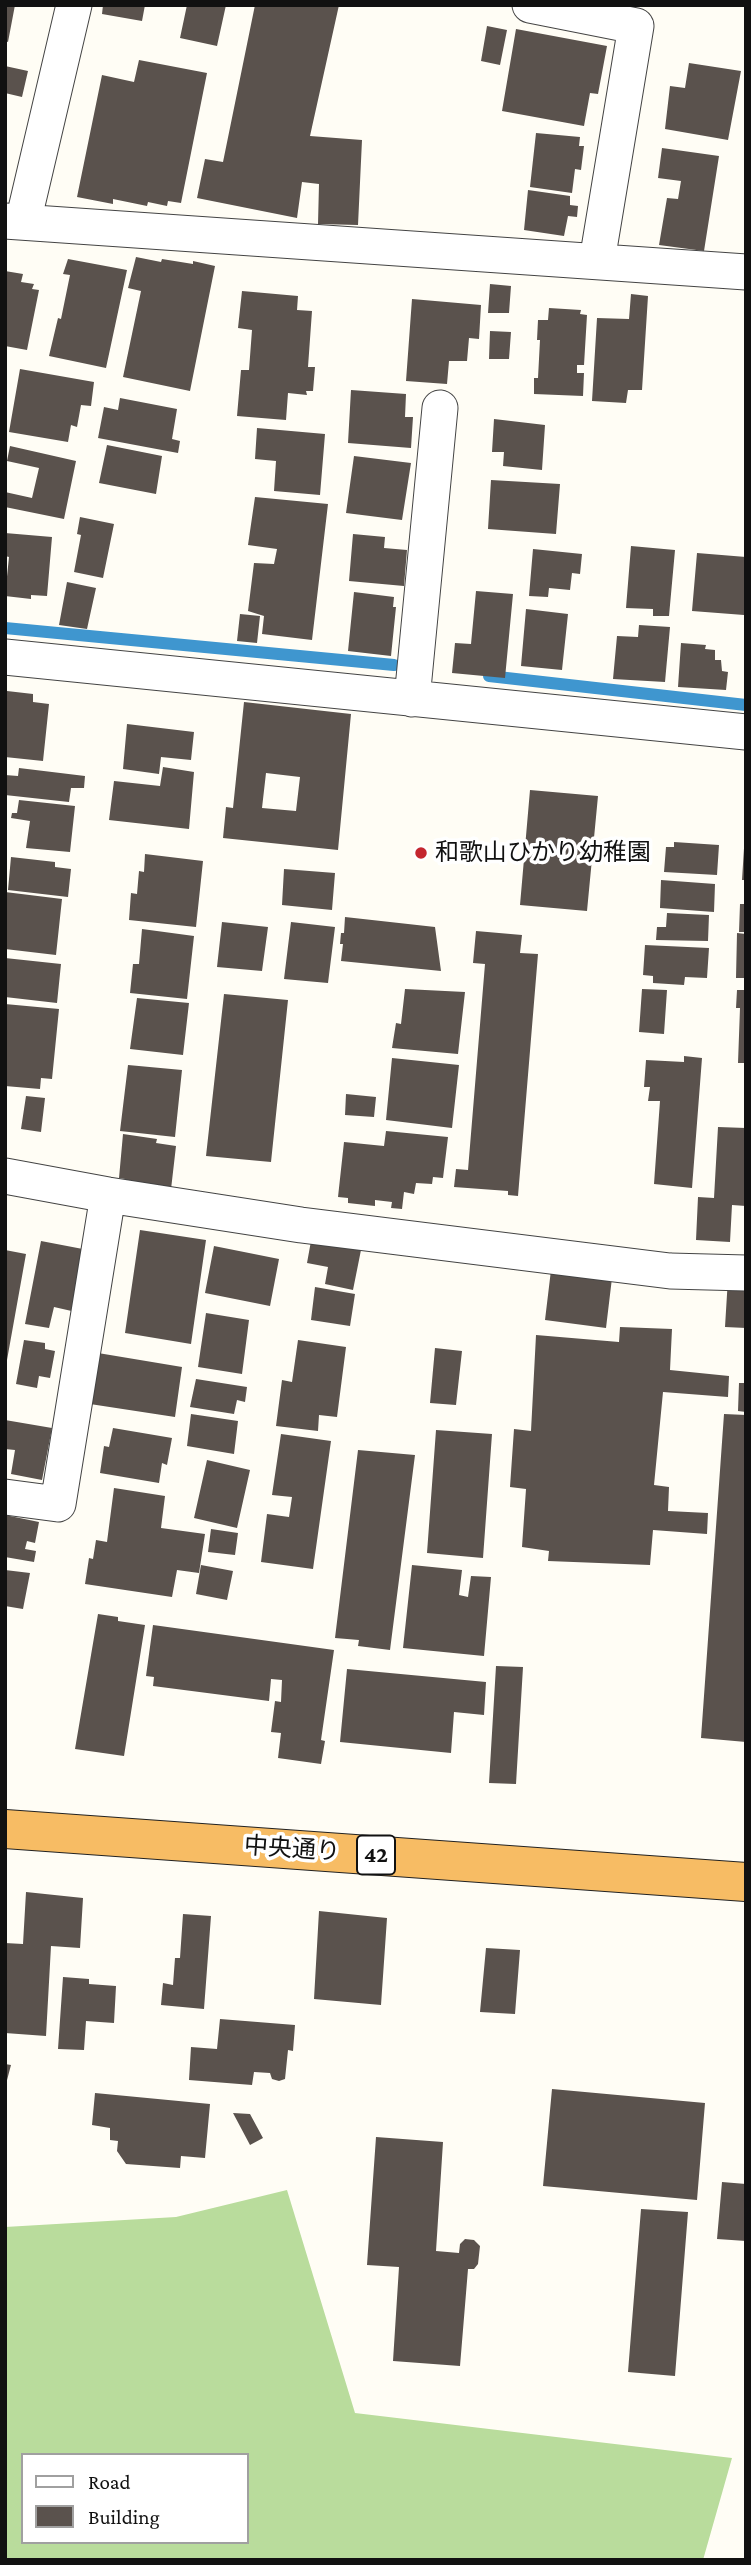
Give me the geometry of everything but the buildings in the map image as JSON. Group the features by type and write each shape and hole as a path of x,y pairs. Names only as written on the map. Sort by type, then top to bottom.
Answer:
{"highway":[{"name":"中央通り","path":"5,1829 746,1882"}],"street":[{"path":"75,5 14,221 746,272"},
{"path":"530,5 636,26 597,261"},
{"path":"412,699 440,408"},
{"path":"5,657 746,732"},
{"path":"5,1176 300,1225 642,1268 746,1273"},
{"path":"5,1497 58,1504 108,1195"}],"green space":[{"path":"287,2190 355,2413 732,2458 703,2560 5,2560 5,2227 176,2217"}],"waterway":[{"path":"5,628 394,665"},
{"path":"489,676 746,705"}],"place":[{"name":"和歌山ひかり幼稚園","path":"421,853"}]}
